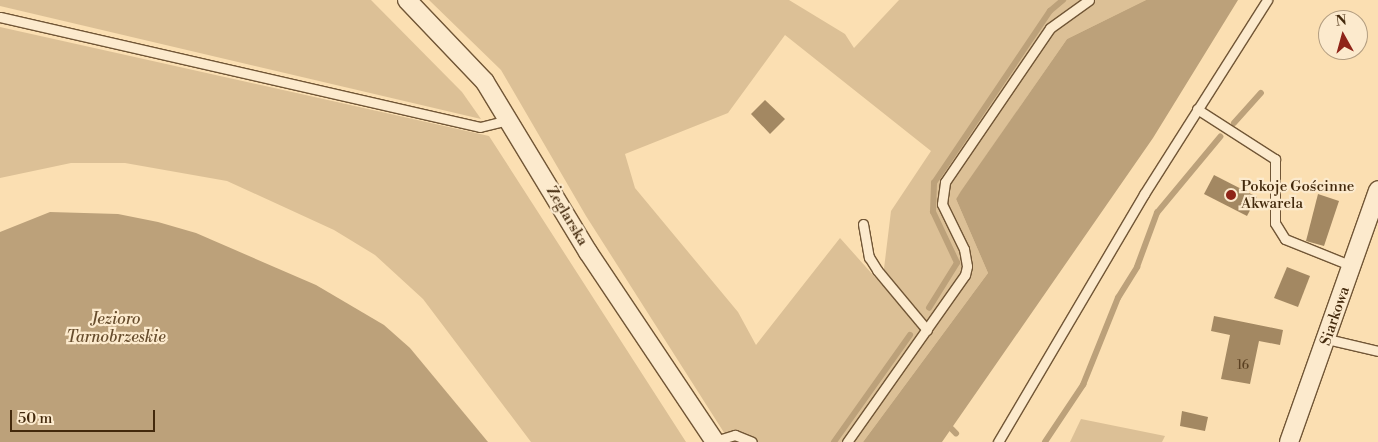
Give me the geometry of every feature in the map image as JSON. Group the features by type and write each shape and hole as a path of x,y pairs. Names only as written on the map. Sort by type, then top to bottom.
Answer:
{"street":[{"name":"Żeglarska","path":"406,0 479,75 509,120 588,252 715,442"},
{"name":"Siarkowa","path":"1289,442 1327,339 1378,190"}],"lane":[{"path":"847,442 927,330 967,266 964,249 942,204 945,182 1050,28 1088,0"},
{"path":"998,442 1197,109 1267,0"},
{"path":"0,17 480,127 509,120"},
{"path":"1197,109 1275,158 1275,223 1285,239 1352,266"},
{"path":"863,224 869,257 877,270 927,330"},
{"path":"1327,339 1378,351"},
{"path":"715,442 734,434 752,442"}],"shaded area":[{"path":"0,0 371,0 462,92 481,119 0,6"},
{"path":"429,0 789,0 845,34 854,48 899,0 1146,0 1067,39 956,199 988,273 863,442 730,442 586,216 501,70","holes":["785,35 931,151 891,211 882,285 840,238 756,345 738,312 635,188 625,154 728,113"]},
{"path":"0,27 489,136 686,442 531,442 423,299 375,255 334,230 227,181 125,163 71,163 0,178"},
{"path":"1081,419 1165,436 1162,442 1070,442"}],"water":[{"path":"1146,0 1238,0 1153,138 942,442 863,442 988,273 956,199 961,191 1067,39"},
{"name":"Jezioro Tarnobrzeskie","path":"50,212 118,214 158,222 196,233 316,285 384,325 410,348 488,442 0,442 0,232"}],"building":[{"path":"765,100 785,119 770,134 751,114"},
{"name":"Pokoje Gościnne Akwarela","path":"1214,175 1257,197 1247,216 1204,194"},
{"path":"1318,194 1339,201 1324,246 1306,241"},
{"path":"1287,267 1310,276 1298,307 1274,298"},
{"path":"1214,316 1283,330 1280,345 1259,341 1250,384 1221,379 1230,335 1211,331"},
{"path":"1182,411 1208,417 1205,431 1180,426"}],"waterway":[{"path":"929,308 957,263 933,212 934,183 1050,11 1063,0"},
{"path":"1234,123 1261,93"},
{"path":"1045,442 1083,385 1118,298 1137,267 1157,213 1220,137"},
{"path":"834,442 910,335"},
{"path":"952,429 956,433"}],"place":[{"name":"Pokoje Gościnne Akwarela","path":"1231,195"}]}
